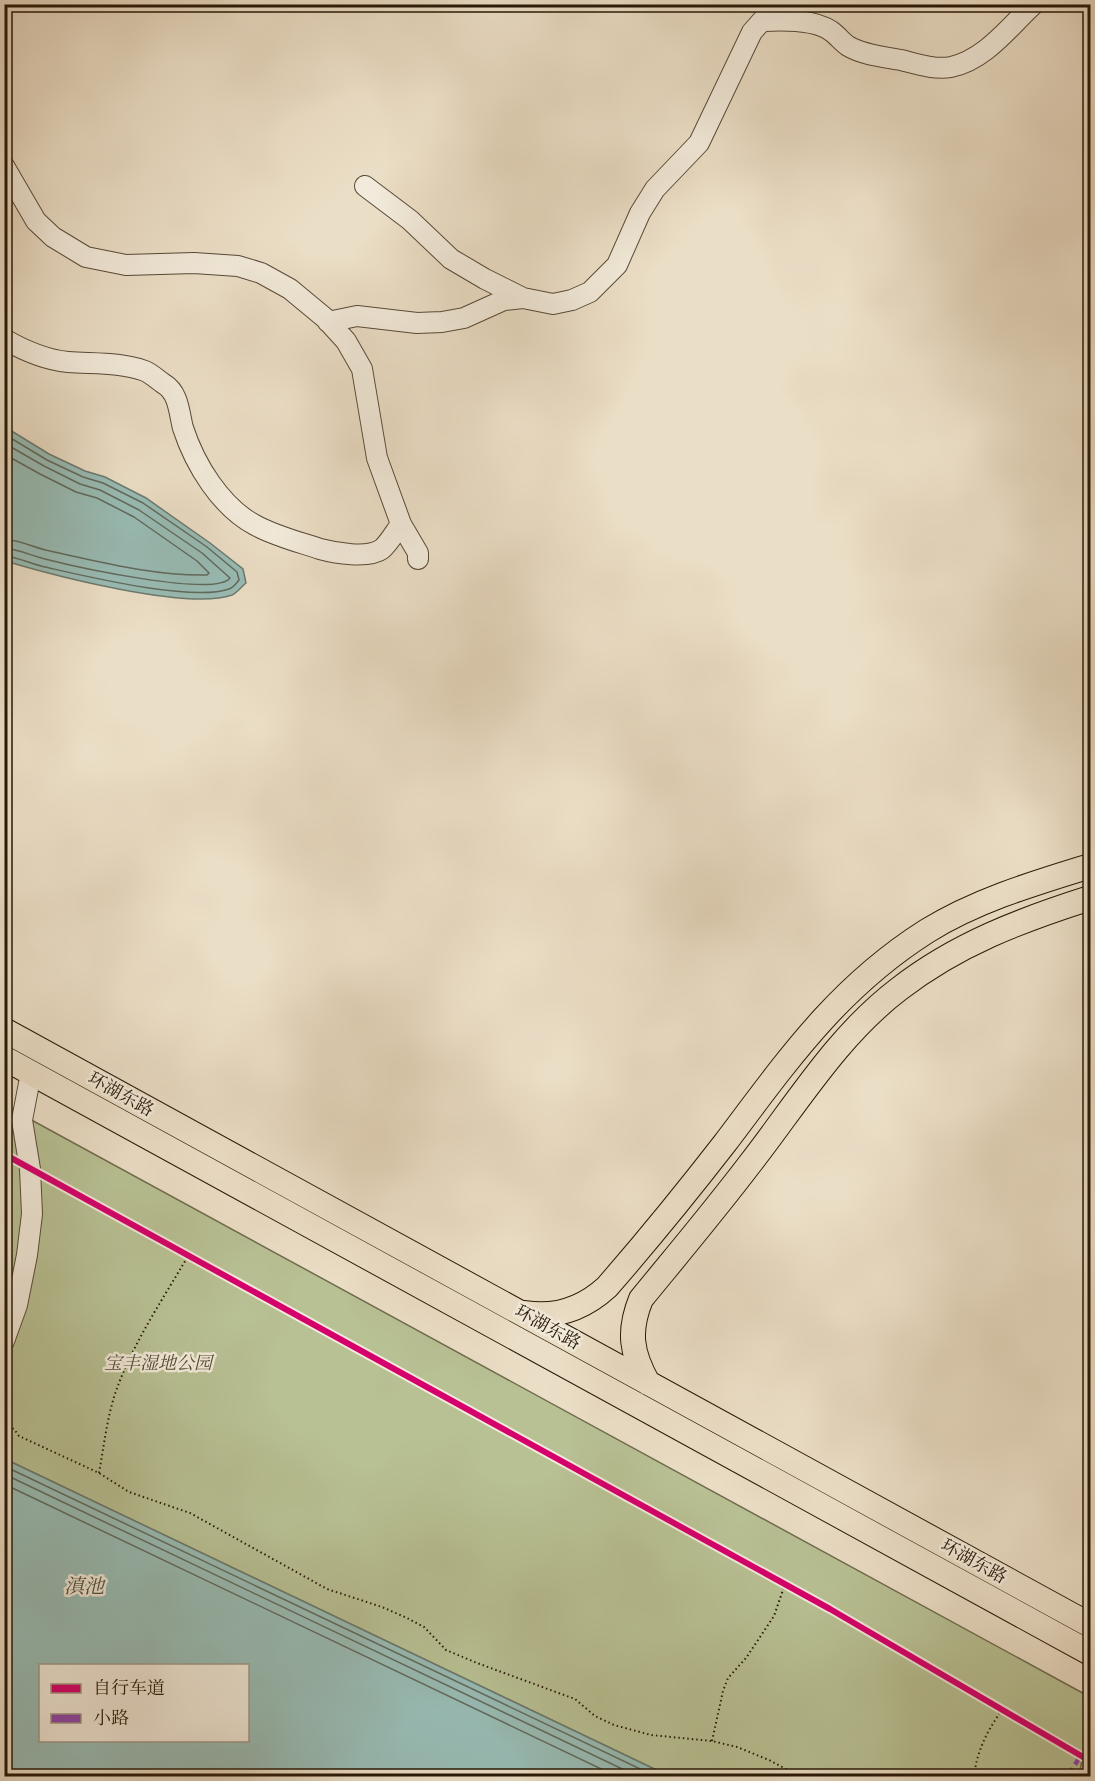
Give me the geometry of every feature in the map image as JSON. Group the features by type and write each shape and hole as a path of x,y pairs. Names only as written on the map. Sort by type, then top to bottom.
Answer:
{"main road":[{"path":"519,1312 545,1314 565,1311 585,1304 607,1287 723,1145 792,1053 829,1010 878,966 928,931 982,903 1090,866"},
{"path":"648,1383 633,1345 634,1318 641,1299 750,1165 851,1032 897,990 944,957 995,931 1090,898"},
{"name":"环湖东路","path":"4,1030 1090,1625"},
{"name":"环湖东路","path":"4,1058 1090,1653"}],"lane":[{"path":"365,186 410,220 451,260 485,279 523,298 553,304 572,300 590,292 616,265 640,213 655,189 699,143 752,32 777,4"},
{"path":"764,21 805,22 829,29 849,46 877,55 933,67 950,68 984,52 1034,4"},
{"path":"4,166 36,221 52,237 86,257 126,265 194,263 238,266 261,273 290,289 328,322 346,341 362,369 377,458 401,524 418,553 418,559"},
{"path":"328,322 357,316 442,322 464,318 504,300 523,298"},
{"path":"4,339 19,348 54,359 117,365 146,372 170,387 177,400 193,453 229,506 255,526 334,553 366,554 384,548 401,524"},
{"path":"4,1341 16,1305 27,1255 32,1214 30,1169 22,1120 32,1072"}],"path":[{"path":"178,1250 199,1262"},
{"path":"99,1473 117,1390 127,1365 188,1256"},
{"path":"4,1425 14,1429 19,1436 99,1473 129,1492 190,1513 327,1589 382,1607 407,1618 424,1627 446,1650 477,1664 575,1699 595,1716 614,1725 651,1735 712,1741 737,1747 770,1760 799,1776"},
{"path":"774,1578 794,1589"},
{"path":"712,1741 728,1678 746,1658 774,1617 785,1584"},
{"path":"992,1704 1011,1715"},
{"path":"974,1776 987,1731 1002,1710"}],"green space":[{"name":"宝丰湿地公园","path":"4,1105 1090,1697 1090,1719 1079,1776 669,1776 5,1459"}],"water":[{"path":"5,427 49,454 85,471 105,477 146,498 243,569 246,583 232,595 212,599 185,598 120,589 5,561"},
{"name":"滇池","path":"5,1459 669,1776 5,1776"}],"marked path":[{"path":"1068,1776 1081,1755"}],"cycle path":[{"path":"4,1154 830,1609 1090,1761"}]}
